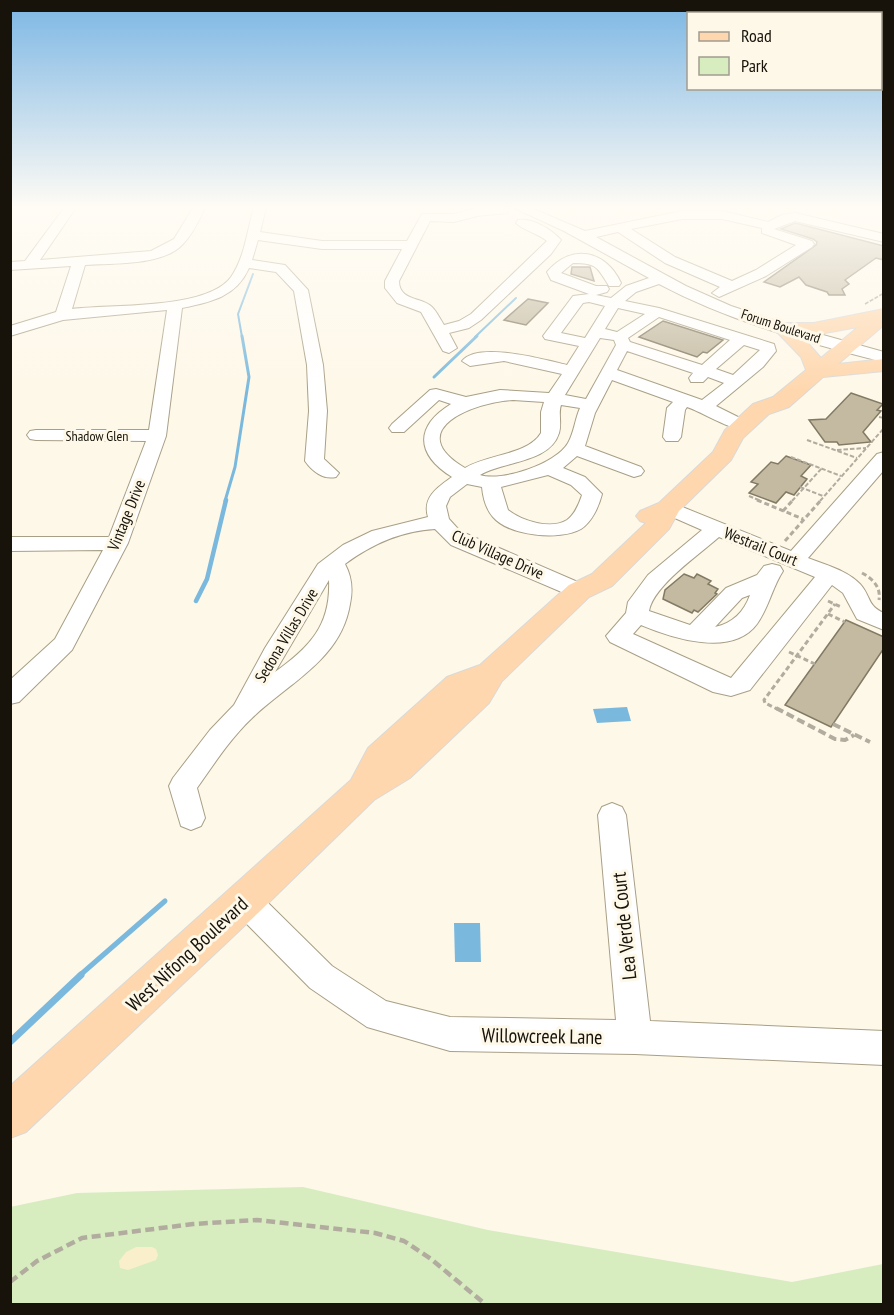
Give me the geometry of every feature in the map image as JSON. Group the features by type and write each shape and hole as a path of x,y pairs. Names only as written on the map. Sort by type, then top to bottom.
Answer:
{"main road":[{"path":"782,327 814,330 883,322"},
{"name":"West Nifong Boulevard","path":"10,1116 245,901 362,790 398,769 478,695 490,673 579,591 602,580 660,524 668,508 723,454 733,435 742,426 817,371 845,346 883,322"},
{"path":"782,327 810,355 817,371 884,365"},
{"name":"West Nifong Boulevard","path":"723,454 747,443 778,414 771,406"}],"street":[{"path":"63,315 77,269"},
{"path":"10,331 63,315 175,305 204,300 224,292 234,282 241,269"},
{"path":"281,269 301,290 315,365 318,411 314,461 329,473"},
{"path":"399,269 392,281 392,288 402,300 426,309 440,330 448,348"},
{"path":"440,330 464,325 477,317 525,269"},
{"path":"557,269 554,272 556,277 592,294 761,343 768,347 768,351 757,364 736,381 709,409"},
{"path":"609,269 614,283 630,290"},
{"name":"Forum Boulevard","path":"647,269 703,300 782,327 884,357"},
{"path":"692,269 733,287"},
{"path":"703,300 767,269"},
{"name":"Club Village Drive","path":"579,591 458,540 446,532 440,522 436,507 443,493 477,467 495,460 513,458 543,444 550,434 552,407 591,338 615,302 630,290 662,278"},
{"path":"614,283 578,299 551,336 622,341 736,381"},
{"name":"Vintage Drive","path":"10,695 64,644 117,543 157,436 175,305"},
{"path":"591,405 552,407 516,394 468,402 453,409 435,425 431,441 439,459 464,477 491,483 550,469 578,446 585,417 591,405 607,372 615,355 622,341 653,315 654,311"},
{"path":"672,437 676,408 680,398 742,338"},
{"path":"470,361 504,356 572,371"},
{"path":"607,372 709,409 742,426"},
{"path":"435,425 404,423 436,394 468,402"},
{"path":"709,409 738,414 771,406"},
{"name":"Shadow Glen","path":"36,435 157,436"},
{"path":"575,449 634,471"},
{"path":"637,615 675,631 694,635 721,634 741,627 753,614 762,597 765,580 788,552 884,458"},
{"path":"491,483 494,502 502,515 520,525 559,529 574,525 590,504 592,494 578,481 550,469"},
{"name":"Westrail Court","path":"668,508 717,528 788,552 852,589 865,614 884,622"},
{"name":"Sedona Villas Drive","path":"244,710 291,624 324,571 364,543 382,543 427,533 440,522"},
{"path":"717,528 656,580 639,602 637,615 618,636 722,687 731,687 741,684 829,574"},
{"path":"10,544 117,543"},
{"name":"Sedona Villas Drive","path":"191,818 183,786 216,741 244,710 320,648 332,626 339,606 341,575 333,563"},
{"name":"Lea Verde Court","path":"612,816 635,1037"},
{"name":"Willowcreek Lane","path":"245,901 321,977 379,1015 450,1034 635,1037 884,1048"}],"path":[{"path":"879,417 884,418"},
{"path":"788,552 804,519 884,428"},
{"path":"807,440 857,458"},
{"path":"848,444 850,449"},
{"path":"835,450 866,448"},
{"path":"791,457 841,476"},
{"path":"783,511 822,468"},
{"path":"802,488 824,496"},
{"path":"749,496 804,519"},
{"path":"835,604 764,697 765,704 835,739 845,740 854,735"},
{"path":"828,614 845,622"},
{"path":"773,645 814,664"},
{"path":"833,724 870,742"},
{"path":"10,1282 37,1261 82,1238 193,1224 257,1220 375,1233 404,1241 431,1259 485,1305"}],"green space":[{"path":"303,1187 488,1230 792,1282 883,1264 883,1304 11,1304 10,1207 77,1193"}],"sand":[{"path":"136,1247 156,1249 158,1255 156,1260 128,1270 120,1268 119,1261 126,1252"}],"water":[{"path":"627,707 631,721 597,723 593,709"},
{"path":"454,923 480,923 481,962 455,962"}],"building":[{"path":"572,269 591,269 594,281 571,274"},
{"path":"782,269 860,269 845,280 849,284 842,289 845,295 829,295 827,292 806,285 799,277 780,287 764,282"},
{"path":"528,299 548,303 526,325 504,320"},
{"path":"663,321 723,340 707,353 703,352 697,357 639,337"},
{"path":"851,393 883,404 877,410 881,411 863,432 871,442 839,445 837,442 825,442 809,420 826,419"},
{"path":"786,456 811,465 801,476 807,479 794,495 786,492 776,503 749,493 758,484 751,482 771,462 778,464"},
{"path":"684,574 694,578 697,574 711,581 708,584 718,589 715,593 717,594 698,612 694,610 692,613 663,599 665,590"},
{"path":"846,620 884,637 884,648 831,727 785,705"}],"waterway":[{"path":"242,337 238,314 253,274"},
{"path":"475,337 516,298"},
{"path":"225,501 235,467 249,377 242,336"},
{"path":"434,377 477,336"},
{"path":"196,601 207,579 226,500"},
{"path":"79,976 165,901"},
{"path":"10,1042 81,975"}]}
